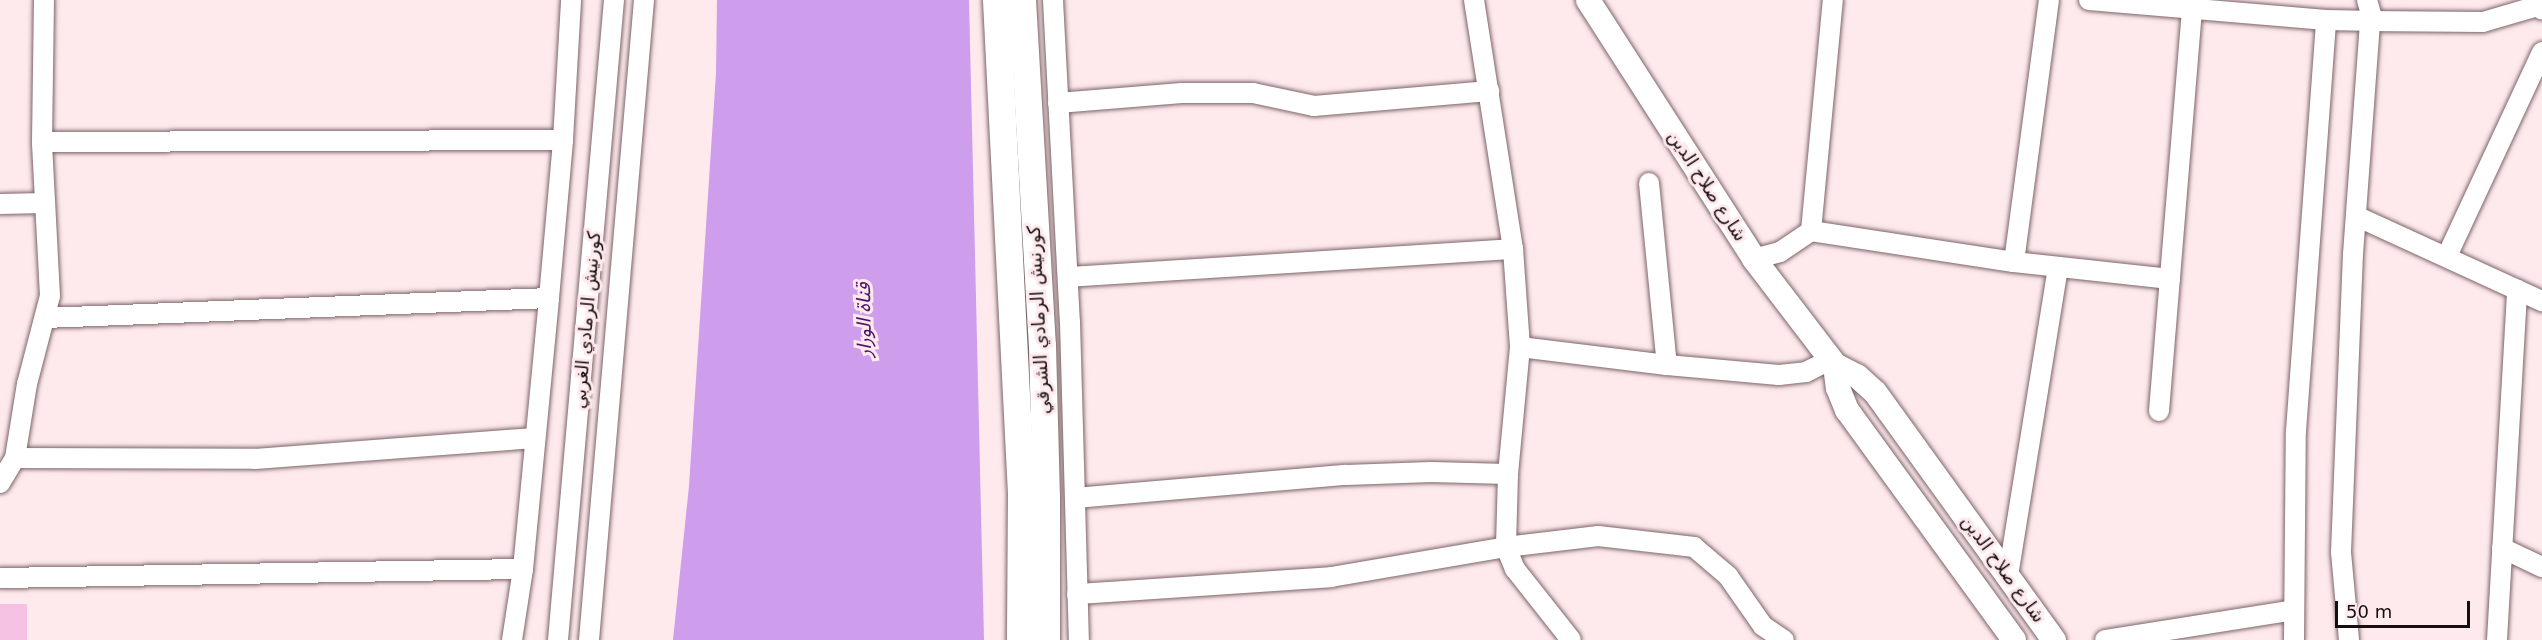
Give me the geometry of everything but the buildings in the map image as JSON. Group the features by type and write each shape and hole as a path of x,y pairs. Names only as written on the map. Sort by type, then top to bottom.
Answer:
{"main road":[{"name":"كورنيش الرمادي الشرقي","path":"996,0 1021,491 1020,640"},
{"name":"كورنيش الرمادي الشرقي","path":"1022,0 1042,345 1046,507 1046,640"}],"street":[{"path":"0,483 15,458 27,384 50,296 42,142 44,0"},
{"path":"512,640 524,569 549,298 563,140 571,0"},
{"name":"كورنيش الرمادي الغربي","path":"558,640 614,0"},
{"name":"كورنيش الرمادي الغربي","path":"589,640 644,0"},
{"path":"1053,0 1068,277 1079,640"},
{"path":"1474,0 1513,249 1520,347 1508,474 1506,548 1515,569 1571,640"},
{"name":"شارع صلاح الدين","path":"1588,0 1754,259 1833,362 1857,376 1875,392 2054,640"},
{"path":"1811,231 1833,0"},
{"path":"2014,262 2049,0"},
{"path":"2089,0 2192,9 2286,8 2332,20 2483,22 2542,6 2539,0"},
{"path":"2349,640 2341,552 2356,216 2369,21 2367,0"},
{"path":"2159,411 2192,9"},
{"path":"2294,640 2296,431 2332,20"},
{"path":"2447,256 2542,52"},
{"path":"1058,102 1182,93 1252,93 1314,106 1489,91"},
{"path":"42,142 563,140"},
{"path":"1649,183 1667,365"},
{"path":"0,204 45,203"},
{"path":"2356,216 2542,301"},
{"path":"1754,259 1780,252 1811,231 2014,262 2170,279"},
{"path":"1068,277 1513,249"},
{"path":"2008,576 2058,267"},
{"path":"2497,640 2517,290"},
{"path":"45,318 549,298"},
{"path":"1520,347 1667,365 1786,375 1806,372 1833,362"},
{"name":"شارع صلاح الدين","path":"1833,362 1838,388 1847,410 2014,640"},
{"path":"15,458 255,459 535,438"},
{"path":"1075,498 1346,476 1431,472 1508,474"},
{"path":"572,482 602,484"},
{"path":"1077,594 1331,577 1506,548 1598,536 1694,547 1728,576 1763,626 1784,640"},
{"path":"2502,548 2542,567"},
{"path":"0,578 524,569"},
{"path":"2105,640 2294,610"}],"water":[{"name":"قناة الورار","path":"717,0 969,0 984,640 673,640 689,486 716,73"}]}
